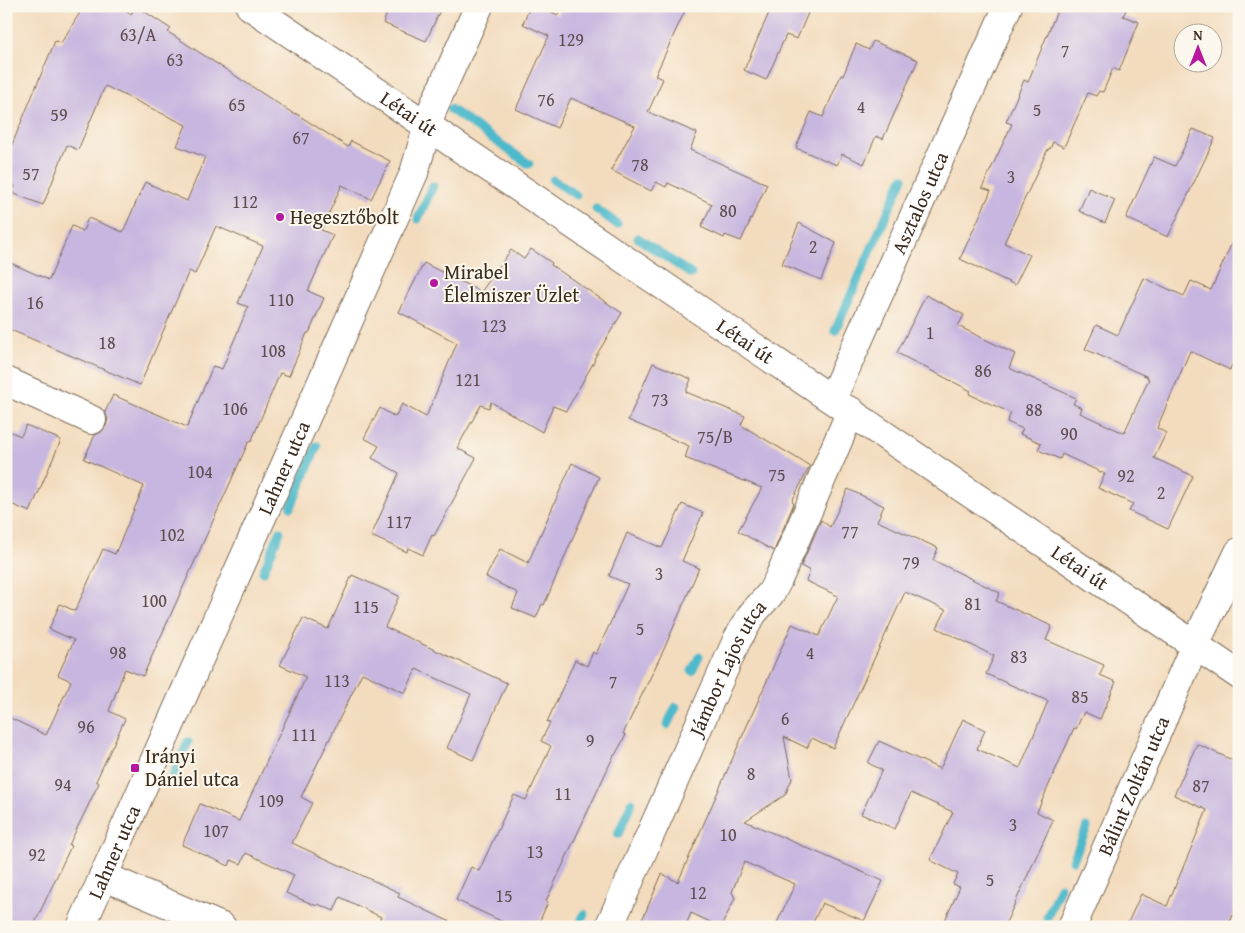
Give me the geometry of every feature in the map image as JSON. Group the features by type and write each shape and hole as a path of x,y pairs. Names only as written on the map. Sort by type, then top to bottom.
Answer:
{"street":[{"name":"Létai út","path":"250,6 1239,676"},
{"name":"Lahner utca","path":"81,927 414,173 435,102 479,6"},
{"name":"Asztalos utca","path":"841,405 1008,6"},
{"path":"6,381 92,420"},
{"name":"Jámbor Lajos utca","path":"609,927 737,640 753,613 771,593 778,580 841,405"},
{"name":"Bálint Zoltán utca","path":"1072,927 1195,645 1239,552"},
{"path":"104,876 222,927"}],"building":[{"path":"84,6 120,6 131,14 136,6 171,29 168,32 348,147 351,141 390,161 371,199 342,185 321,230 333,235 308,291 324,298 309,333 307,333 289,376 280,373 251,442 249,441 143,676 125,669 109,711 125,719 96,781 99,783 33,927 6,927 6,716 46,735 71,681 58,675 74,640 49,629 60,604 75,611 103,549 115,554 144,486 84,459 95,435 106,426 108,419 105,412 113,395 187,427 213,366 222,369 248,307 238,303 263,246 216,226 195,274 189,271 140,385 6,328 6,261 49,280 72,226 83,231 88,218 123,232 145,182 187,201 205,157 177,146 186,125 105,86 78,150 67,145 43,205 12,193 15,186 6,182 6,159 55,41 61,43"},
{"path":"390,6 442,6 426,41 383,23"},
{"path":"530,6 538,6 558,15 562,6 687,6 655,76 663,79 648,112 697,133 690,150 767,184 741,241 725,235 724,238 701,227 712,204 668,183 666,187 656,182 651,191 611,170 635,126 571,98 557,128 516,109 549,36 523,24"},
{"path":"772,6 792,6 808,13 797,39 786,35 766,80 744,70"},
{"path":"1059,6 1128,6 1123,16 1139,22 1119,71 1113,68 1103,92 1099,91 1096,96 1088,93 1064,147 1053,142 1050,149 1048,149 1004,243 1030,255 1015,285 960,259 991,191 982,188 1012,124 1006,122 1024,80 1028,82"},
{"path":"873,41 918,60 883,139 876,136 864,164 842,154 837,165 796,148 811,112 823,117 856,44 869,50"},
{"path":"1193,129 1215,138 1168,237 1126,218 1154,157 1175,166"},
{"path":"1089,188 1115,200 1105,223 1079,211"},
{"path":"799,223 836,243 821,280 782,264"},
{"path":"1239,227 1239,367 1232,364 1230,370 1190,351 1157,428 1166,433 1154,458 1193,476 1168,529 1129,511 1133,504 1098,488 1105,474 1062,454 1060,459 1038,450 1041,443 1020,434 1023,429 1007,422 1011,413 969,394 971,391 897,353 926,295 964,315 958,326 1015,354 1009,368 1076,398 1073,404 1082,408 1080,413 1124,433 1149,379 1085,349 1096,325 1118,335 1144,278 1184,296 1191,281 1211,290"},
{"path":"531,249 552,263 551,265 622,313 566,411 553,406 542,432 491,402 489,408 481,405 457,448 476,458 434,536 432,535 423,555 408,548 407,552 371,536 399,473 372,458 379,446 364,438 380,408 395,417 402,404 426,417 457,343 399,312 424,263 481,292 511,250 524,259"},
{"path":"653,363 691,379 686,392 745,416 741,425 810,466 792,501 794,503 774,551 738,531 762,488 685,458 689,446 628,420"},
{"path":"26,425 61,440 30,512 6,502 6,430 21,436"},
{"path":"572,463 599,477 544,605 542,604 536,618 512,608 518,593 486,577 500,549 528,563"},
{"path":"848,489 884,506 877,521 938,548 933,560 1000,593 996,601 1052,626 1046,640 1104,665 1100,675 1116,682 1100,719 1084,712 1076,729 1074,728 1037,812 1053,820 1004,927 942,927 960,887 953,884 958,874 930,860 953,812 911,793 895,829 861,814 882,770 868,763 879,741 940,769 963,719 985,730 977,749 1020,768 1048,701 986,674 994,656 937,628 946,610 905,592 833,748 812,738 807,748 784,737 792,779 785,795 745,821 883,881 864,921 822,903 811,927 775,927 795,884 744,862 732,892 735,898 721,927 691,913 685,927 639,927 662,874 678,882 792,624 819,636 838,596 806,581 810,571 801,566 821,520 830,527"},
{"path":"682,504 703,513 682,561 699,568 665,647 623,734 626,735 614,755 546,901 548,902 537,927 514,927 456,900 471,867 479,871 514,795 526,800 551,746 541,741 550,723 547,722 575,660 587,666 593,652 596,654 628,584 609,576 627,533 662,548"},
{"path":"352,575 399,596 385,627 507,683 473,760 447,748 471,694 416,669 405,693 362,673 301,797 312,803 292,843 400,893 398,897 461,927 376,927 381,917 340,897 334,911 286,893 294,875 246,853 241,864 231,860 229,866 182,845 200,804 239,821 306,677 280,665 303,618 328,629"},
{"path":"1197,744 1239,763 1239,900 1228,927 1126,927 1141,894 1167,906 1207,810 1174,795"}],"waterway":[{"path":"450,109 529,164"},
{"path":"835,331 903,178"},
{"path":"553,180 576,195"},
{"path":"418,219 433,186"},
{"path":"596,209 617,224"},
{"path":"638,238 691,274"},
{"path":"291,507 317,446"},
{"path":"263,572 280,532"},
{"path":"692,671 699,657"},
{"path":"667,725 676,707"},
{"path":"173,776 188,742"},
{"path":"618,834 632,802"},
{"path":"1073,860 1087,827"},
{"path":"1047,917 1060,887"},
{"path":"579,927 584,914"}],"place":[{"name":"Hegesztőbolt","path":"280,217"},
{"name":"Mirabel Élelmiszer Üzlet","path":"434,283"},
{"name":"Irányi Dániel utca","path":"135,768"}]}
